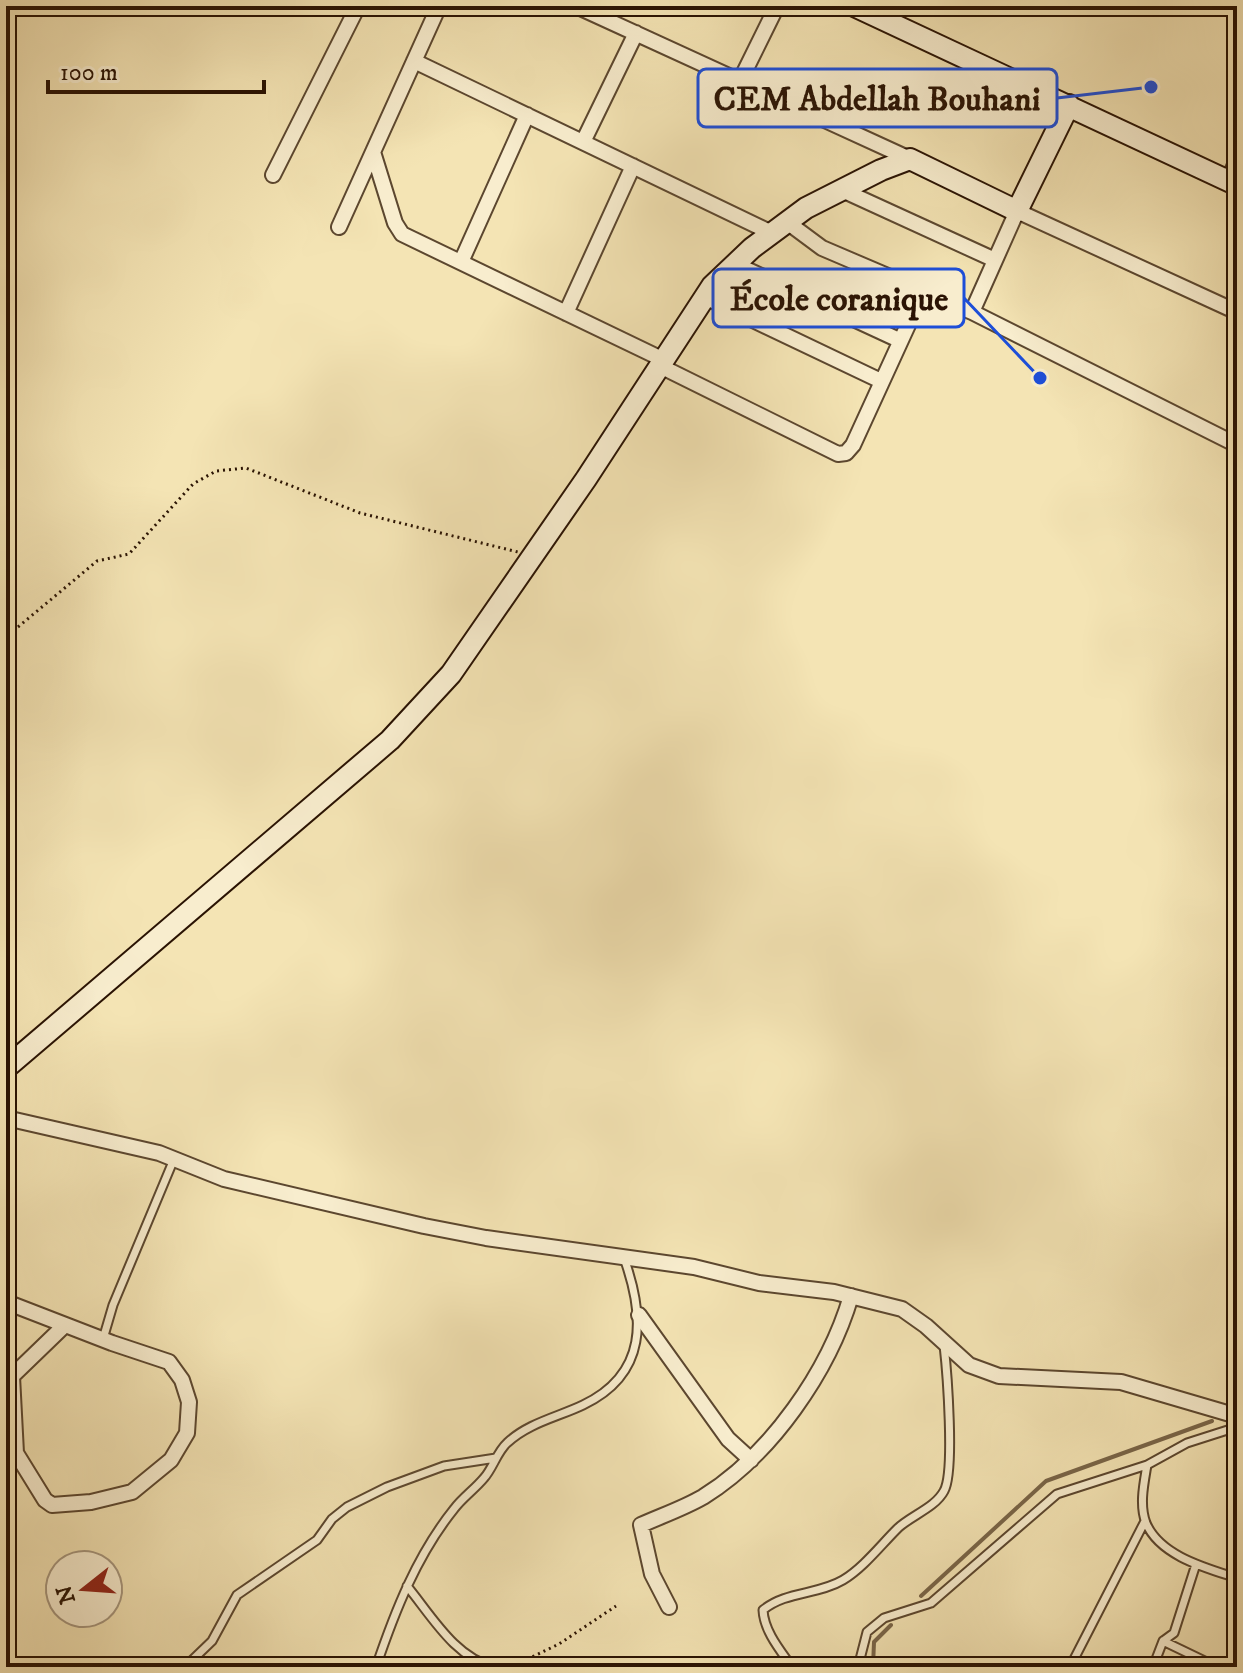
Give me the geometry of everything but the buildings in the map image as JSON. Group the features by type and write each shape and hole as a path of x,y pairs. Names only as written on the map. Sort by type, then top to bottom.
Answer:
{"main road":[{"path":"854,6 1233,183"},
{"path":"6,1068 390,740 451,674 712,286 735,264 806,208 910,159 1017,211 1069,105"}],"street":[{"path":"273,175 358,6"},
{"path":"339,227 439,6"},
{"path":"576,6 910,159"},
{"path":"740,81 777,6"},
{"path":"583,142 636,33"},
{"path":"414,61 633,166 972,312 1237,445"},
{"path":"461,262 527,115"},
{"path":"373,152 395,223 402,234 566,313 838,454 846,453 853,445 924,290"},
{"path":"1233,183 1237,160"},
{"path":"566,313 633,166"},
{"path":"842,190 995,260"},
{"path":"972,312 1017,211 1237,312"},
{"path":"735,264 899,340"},
{"path":"705,297 881,381"},
{"path":"6,1118 159,1153 224,1179 424,1226 486,1238 694,1267 759,1283 851,1296 902,1309 969,1365 999,1376 1121,1382 1237,1416"},
{"path":"669,1607 652,1574 641,1525 703,1497 751,1460 780,1428 832,1349 851,1296"},
{"path":"6,1302 169,1362 182,1380 189,1402 187,1433 171,1460 132,1492 91,1502 52,1505 45,1500 16,1453 9,1379 65,1325"},
{"path":"639,1315 728,1439 751,1460"}],"lane":[{"path":"103,1339 113,1305 174,1159"},
{"path":"376,1667 407,1586 454,1508 485,1477 505,1444 527,1428 586,1404 612,1385 630,1360 639,1330 639,1315 635,1289 624,1258"},
{"path":"792,1667 772,1639 763,1610 782,1599 843,1580 907,1519 938,1499 946,1489 949,1416 944,1343"},
{"path":"858,1667 867,1632 884,1618 931,1603 1057,1494 1147,1465 1187,1443 1237,1427"},
{"path":"185,1667 212,1641 237,1595 317,1540 332,1519 347,1507 387,1487 444,1466 496,1458"},
{"path":"1147,1465 1142,1496 1145,1521 1156,1540 1196,1564 1237,1578"},
{"path":"1070,1667 1145,1521"},
{"path":"1153,1667 1163,1641 1174,1633 1196,1564"},
{"path":"407,1586 460,1650 480,1664 494,1667"},
{"path":"1163,1641 1217,1667"}],"path":[{"path":"18,627 97,561 129,554 193,484 216,471 246,468 360,513 533,555"},
{"path":"511,1667 559,1644 616,1606"}],"waterway":[{"path":"921,1596 1046,1481 1212,1421"},
{"path":"873,1667 874,1642 891,1625"}],"place":[{"name":"CEM Abdellah Bouhani","path":"1151,87"},
{"name":"École coranique","path":"1040,378"}]}
